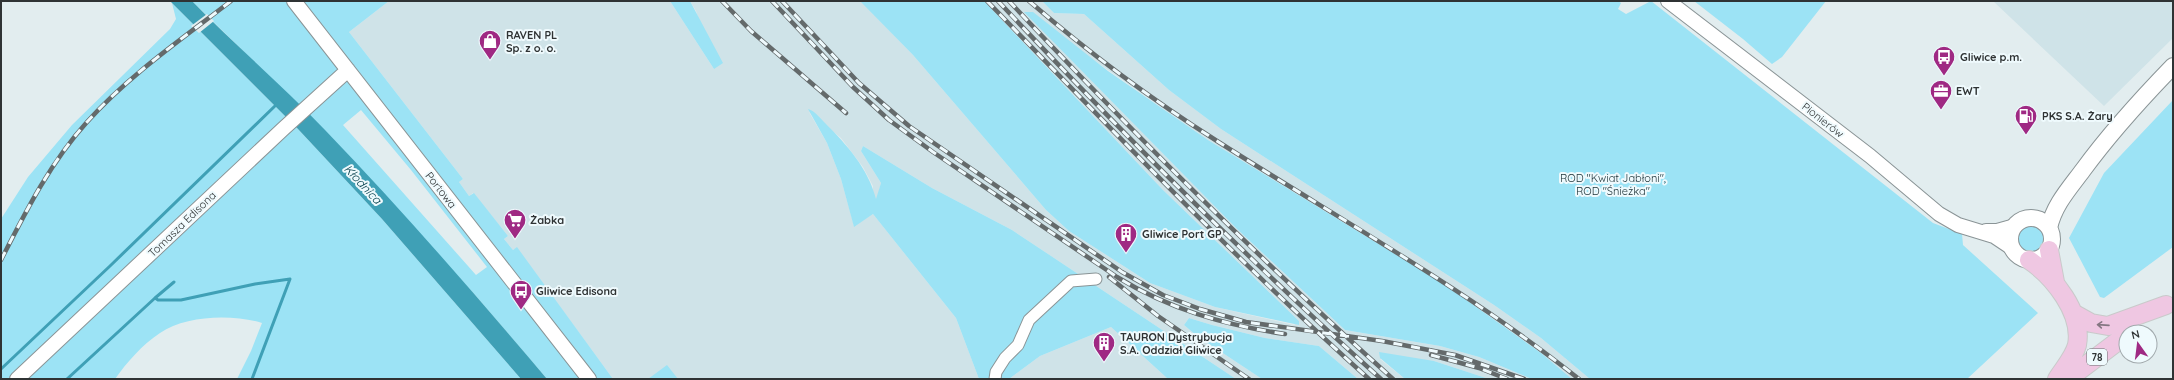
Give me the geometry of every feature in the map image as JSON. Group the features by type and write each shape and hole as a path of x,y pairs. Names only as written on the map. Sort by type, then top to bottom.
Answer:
{"main road":[{"path":"2057,379 2072,357 2077,345 2073,313 2055,282 2044,270 2018,255 2012,248 2010,236 2015,226 2024,219 2031,218 2050,210 2059,202 2113,131 2173,66"},
{"path":"2055,282 2049,250 2052,239 2050,228 2059,202"},
{"path":"2031,218 2042,221 2050,228"},
{"path":"2029,260 2042,257 2049,250"},
{"path":"2073,313 2091,323 2108,326 2169,302"},
{"path":"2140,324 2169,302"},
{"name":"78","path":"2068,379 2118,341"}],"street":[{"name":"Portowa","path":"294,1 589,379"},
{"name":"Pionierów","path":"1668,1 1870,156 1939,214 1958,225 1994,236 2012,248"},
{"name":"Tomasza Edisona","path":"17,379 315,99 348,70"},
{"name":"Pionierów","path":"1981,231 1997,231 2015,226"},
{"path":"995,379 996,372 1005,358 1018,345 1029,320 1071,281 1096,279"}],"shaded area":[{"path":"389,1 670,1 714,69 696,11 690,1 861,1 913,55 1046,210 1069,231 1150,283 1215,307 1294,325 1299,321 1163,190 984,1 1042,1 1054,13 1084,14 1169,90 1221,129 1494,305 1541,338 1590,379 1572,379 1541,353 1441,282 1208,140 1025,12 1237,229 1345,330 1440,346 1479,357 1532,379 1489,379 1434,361 1380,359 1405,379 1358,379 1319,346 1265,338 1189,318 1184,325 1197,336 1262,379 1236,379 1012,230 932,188 863,146 861,151 881,183 873,214 956,318 979,379 613,379 517,248 513,250 504,239 508,236 473,193 469,196 459,182 463,179 349,32","holes":["809,112 841,138 863,167 873,186 873,214 854,226 841,179 827,143"]},
{"path":"1993,1 2173,1 2173,38 2104,106"},
{"path":"1111,327 1168,379 1009,379 1040,356"}],"green space":[{"path":"192,1 389,1 349,32 463,179 459,182 469,196 474,193 508,236 504,239 513,250 517,247 613,379 547,379 476,296 325,131","holes":["361,110 411,170 487,267 476,275 343,125"]},
{"path":"670,1 690,1 723,63 714,69"},
{"path":"984,1 1163,190 1299,321 1299,325 1215,307 1150,283 1069,231 1046,210 913,55 861,2"},
{"name":"ROD \"Kwiat Jabłoni\", ROD \"Śnieżka\"","path":"1042,1 1618,1 1621,3 1618,9 1626,14 1651,1 1933,223 1962,234 1963,245 2038,313 1967,379 1590,379 1541,338 1494,305 1221,129 1169,90 1084,14 1054,13"},
{"path":"1694,1 1826,1 1782,57 1772,64 1743,39"},
{"path":"172,3 298,129 382,219 521,379 237,379 251,351 262,323 224,317 183,323 160,333 135,354 115,379 1,379 1,219 28,177 72,125 170,29 176,19"},
{"path":"1024,12 1033,12 1108,71 1208,140 1441,282 1541,353 1572,379 1532,379 1479,357 1440,346 1345,330 1237,229"},
{"path":"2173,100 2173,247 2104,298 2100,297 2069,238 2104,173"},
{"path":"808,109 813,111 819,117 856,158 868,177 876,199 881,183 861,151 863,146 932,188 1012,230 1236,379 1168,379 1111,327 1040,356 1009,379 979,379 956,318 873,214 854,227 841,179 827,143"},
{"path":"2031,224 2042,228 2046,239 2042,250 2031,254 2020,250 2016,239 2020,228"},
{"path":"1189,318 1265,338 1319,346 1358,379 1262,379 1197,336 1184,325"},
{"path":"1379,352 1434,361 1489,379 1405,379 1380,358"},
{"path":"667,365 678,379 648,379"}],"water":[{"name":"Kłodnica","path":"170,1 192,1 309,113 410,222 547,379 521,379 382,219 298,129"}],"pier":[{"path":"207,14 214,21 199,33 191,26"}],"waterway":[{"path":"1,369 277,104"},
{"path":"174,282 155,298 158,300 181,300 255,284 290,279 252,379"},
{"path":"67,379 155,298"}],"railway":[{"path":"1,260 29,206 50,171 61,154 87,122 138,73 231,1"},
{"path":"722,1 751,31 846,113"},
{"path":"772,1 853,87 889,120 933,152 1117,277 1177,307 1240,326 1285,334"},
{"path":"782,1 859,83 909,126 1122,272 1163,295 1200,309 1246,322 1382,341 1455,355 1524,379"},
{"path":"987,1 1127,146 1222,241 1319,334 1369,379"},
{"path":"998,1 1185,194 1282,288 1381,379"},
{"path":"1009,1 1149,147 1294,288 1393,379"},
{"path":"1029,1 1097,57 1168,109 1447,285 1536,346 1579,379"},
{"path":"1109,277 1158,316 1249,379"},
{"path":"1431,355 1479,368 1507,379"}],"place":[{"name":"RAVEN PL Sp. z o. o.","path":"490,60"},
{"name":"Gliwice p.m.","path":"1944,76"},
{"name":"EWT","path":"1941,110"},
{"name":"PKS S.A. Żary","path":"2026,136"},
{"name":"Żabka","path":"515,240"},
{"name":"Gliwice Port GP","path":"1126,254"},
{"name":"Gliwice Edisona","path":"521,310"},
{"name":"TAURON Dystrybucja S.A. Oddział Gliwice","path":"1104,362"}]}
